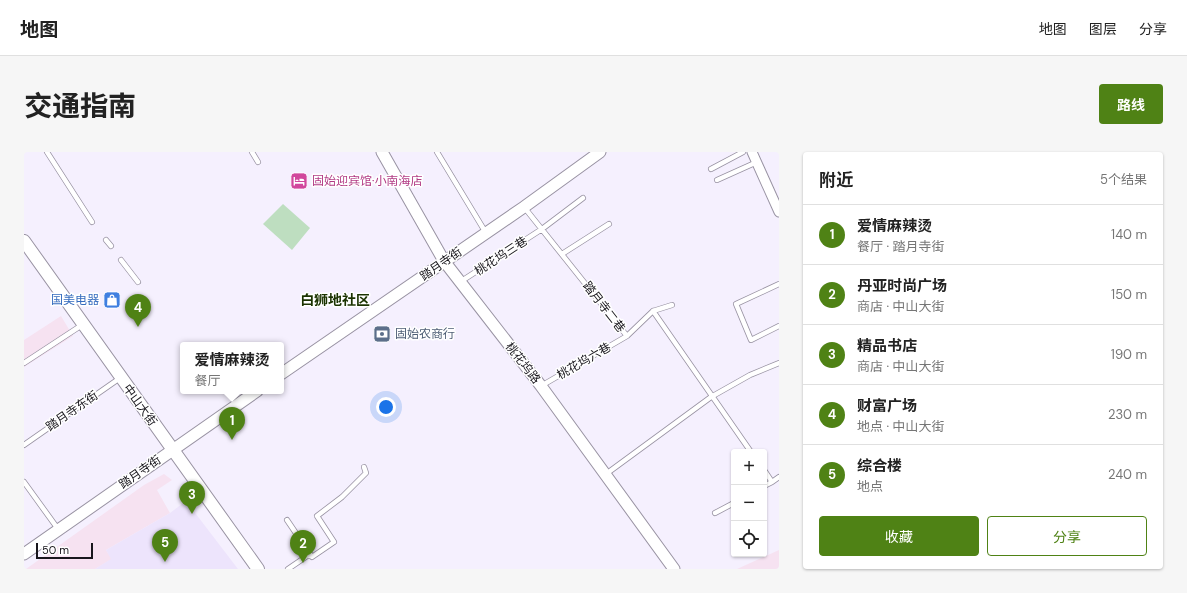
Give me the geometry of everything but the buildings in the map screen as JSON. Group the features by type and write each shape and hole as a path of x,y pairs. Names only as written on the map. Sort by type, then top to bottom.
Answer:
{"main road":[{"name":"中山大街","path":"24,241 84,324 120,378 173,449 258,569"}],"street":[{"name":"桃花坞路","path":"382,152 444,261 541,386 674,569"},
{"name":"踏月寺街","path":"284,372 524,207 600,152"},
{"path":"752,152 779,212"},
{"name":"踏月寺街","path":"24,554 253,394"}],"lane":[{"path":"47,152 92,222"},
{"path":"252,152 258,162"},
{"path":"437,152 486,232"},
{"path":"711,169 743,152"},
{"path":"717,180 757,162"},
{"name":"桃花坞三巷","path":"460,282 542,229 583,198"},
{"name":"踏月寺二巷","path":"524,207 627,336 653,311"},
{"path":"562,254 609,224"},
{"path":"106,240 110,246"},
{"path":"122,260 138,282"},
{"path":"779,284 736,304 751,340 779,326"},
{"path":"672,305 653,311 711,397 749,449"},
{"path":"24,363 84,324"},
{"name":"桃花坞六巷","path":"541,386 627,336"},
{"path":"606,474 711,397 750,375 779,363"},
{"name":"踏月寺东街","path":"24,445 120,378"},
{"path":"287,520 312,557 334,542 317,516 342,497 366,473 364,467"},
{"path":"767,474 772,482"},
{"path":"766,485 779,477"},
{"path":"24,482 58,529"},
{"path":"715,513 731,504"},
{"path":"288,569 310,554"}],"shaded area":[{"path":"61,316 73,336 24,367 24,340"},
{"path":"164,474 172,480 157,490 170,513 106,550 112,559 95,569 26,569 144,485"},
{"path":"186,501 238,569 95,569 111,559 106,550 170,513"},
{"path":"779,550 779,569 737,569 764,557 767,557 767,555"}],"green space":[{"path":"283,204 310,228 292,250 263,224"}],"place":[{"name":"固始迎宾馆·小南海店","path":"299,181"},
{"name":"国美电器","path":"112,300"},
{"name":"财富广场","path":"138,327"},
{"name":"固始农商行","path":"382,334"},
{"name":"爱情麻辣烫","path":"232,440"},
{"name":"精品书店","path":"192,514"},
{"name":"综合楼","path":"165,562"},
{"name":"丹亚时尚广场","path":"303,563"}],"district":[{"name":"白狮地社区","path":"335,300"}]}
